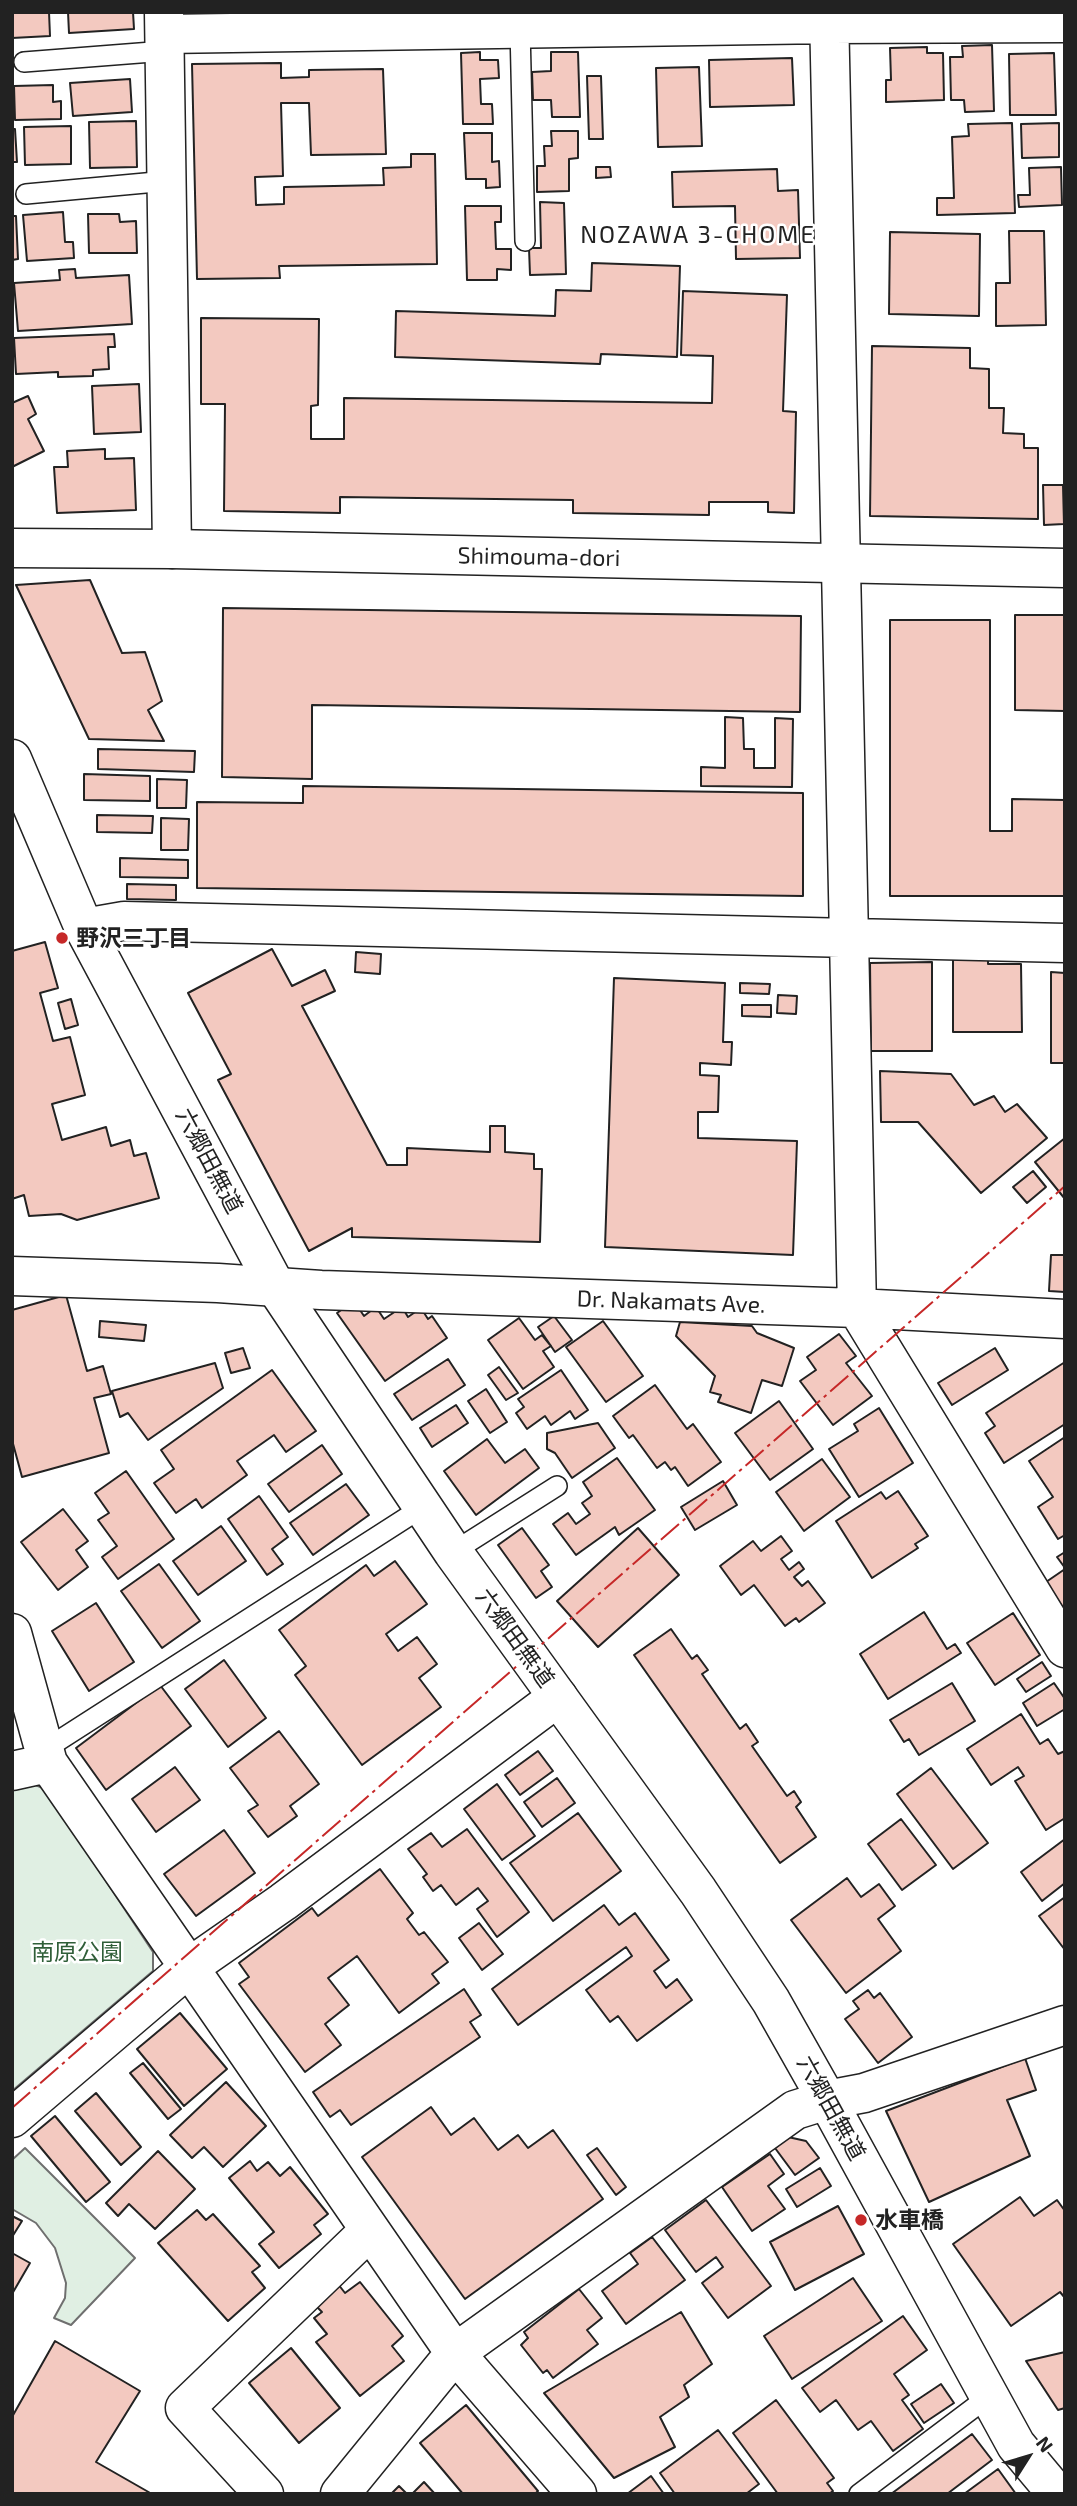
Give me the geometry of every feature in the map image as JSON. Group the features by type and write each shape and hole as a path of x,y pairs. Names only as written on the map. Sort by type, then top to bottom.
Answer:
{"street":[{"path":"172,549 165,32 520,27 830,18 1065,23"},
{"path":"830,18 857,1308 1065,1648"},
{"name":"Shimouma-dori","path":"12,548 1065,568"},
{"name":"六郷田無道","path":"12,759 84,929 277,1289 453,1552 705,1902 771,2001 988,2397 1016,2445 1057,2494"},
{"path":"84,929 124,921 1065,943"},
{"name":"Dr. Nakamats Ave.","path":"12,1276 218,1283 277,1289 857,1308 1065,1319"},
{"path":"12,1633 35,1761 188,1968 455,2353 578,2494"},
{"path":"12,2118 188,1968 283,1902 558,1697"},
{"path":"340,2494 455,2353 795,2110 864,2093 1065,2025"},
{"path":"264,2494 185,2408 369,2231"}],"lane":[{"path":"520,27 525,242"},
{"path":"24,62 165,32"},
{"path":"26,194 167,181"},
{"path":"453,1552 557,1486"},
{"path":"35,1761 423,1507"},
{"path":"859,2494 988,2397"}],"green space":[{"name":"南原公園","path":"26,1781 45,1789 153,1952 153,1971 12,2091 12,1785"},
{"path":"25,2148 135,2258 71,2325 54,2318 65,2298 66,2283 55,2248 36,2223 12,2209 12,2160"}],"building":[{"path":"12,12 49,12 50,36 12,38"},
{"path":"68,12 133,12 134,29 69,33"},
{"path":"992,45 994,111 965,112 964,100 951,100 950,57 963,57 962,46"},
{"path":"927,47 927,53 943,53 944,100 886,102 886,80 891,80 890,48"},
{"path":"480,52 480,60 498,60 499,78 480,79 481,104 492,104 493,124 463,124 461,53"},
{"path":"551,52 578,52 580,117 552,117 551,100 533,100 532,72 551,71"},
{"path":"1054,53 1056,115 1010,115 1009,54"},
{"path":"792,58 794,105 710,107 709,60"},
{"path":"281,63 281,78 309,77 309,70 383,69 386,154 311,155 309,103 281,103 283,176 255,177 256,205 284,204 284,187 384,185 383,168 411,167 411,154 435,154 437,264 279,266 280,278 197,279 192,64"},
{"path":"699,67 702,146 658,147 656,68"},
{"path":"587,76 601,76 603,139 589,139"},
{"path":"130,79 132,112 73,116 70,83"},
{"path":"53,85 53,102 61,101 61,119 15,120 14,86"},
{"path":"136,121 137,167 90,168 89,122"},
{"path":"1012,123 1015,213 937,215 937,198 954,198 952,137 969,136 968,124"},
{"path":"1059,123 1059,157 1022,158 1021,124"},
{"path":"71,126 71,164 25,165 24,127"},
{"path":"12,129 15,129 17,162 12,162"},
{"path":"551,131 578,131 578,158 569,159 569,191 537,192 537,166 545,166 544,146 552,146"},
{"path":"464,133 492,133 492,162 499,161 500,187 486,188 486,179 466,179"},
{"path":"596,167 610,167 611,177 596,178"},
{"path":"1061,167 1062,205 1019,207 1018,195 1030,195 1029,168"},
{"path":"777,169 778,191 798,190 800,258 736,259 735,206 673,207 672,172"},
{"path":"540,202 564,203 566,274 530,275 529,248 541,248"},
{"path":"465,206 501,206 501,222 495,222 496,249 511,249 511,270 497,269 497,280 467,280"},
{"path":"63,212 65,242 73,242 74,258 27,261 23,215"},
{"path":"88,214 119,214 120,222 136,221 137,253 89,253"},
{"path":"12,216 16,216 18,259 12,260"},
{"path":"1009,231 1044,231 1046,325 996,326 996,283 1010,283"},
{"path":"890,232 980,234 979,316 889,314"},
{"path":"592,263 680,266 677,357 601,354 600,364 395,357 396,311 555,316 556,290 591,291"},
{"path":"75,269 76,278 129,275 132,324 18,331 14,283 60,280 59,270"},
{"path":"683,291 787,295 783,411 796,412 794,513 768,512 768,502 709,502 709,515 573,513 573,500 340,497 340,513 224,511 225,404 201,404 201,318 319,319 318,405 311,406 311,439 344,439 344,398 712,403 713,356 681,355"},
{"path":"114,334 115,347 108,347 109,369 93,370 93,376 58,377 58,372 16,374 14,338"},
{"path":"872,346 970,348 970,368 989,369 989,408 1004,408 1003,433 1024,434 1024,448 1038,448 1038,519 870,516"},
{"path":"139,384 141,432 94,434 92,386"},
{"path":"28,396 36,414 28,419 44,451 12,467 12,403"},
{"path":"105,449 105,459 134,458 136,510 57,513 54,467 68,467 67,451"},
{"path":"1043,485 1063,485 1064,524 1044,525"},
{"path":"90,580 122,653 145,652 162,701 148,710 164,741 89,739 16,585"},
{"path":"223,608 801,616 800,712 312,705 312,779 222,777"},
{"path":"1015,615 1065,615 1065,711 1015,710"},
{"path":"890,620 990,620 990,831 1012,831 1012,799 1065,800 1065,896 890,896"},
{"path":"725,717 743,718 744,749 754,749 754,768 775,768 775,718 793,719 792,787 701,786 701,767 725,768"},
{"path":"98,749 195,751 194,772 98,769"},
{"path":"84,774 150,776 150,801 84,800"},
{"path":"157,779 187,780 186,808 157,808"},
{"path":"303,786 803,793 803,896 197,888 197,802 303,803"},
{"path":"97,815 153,816 152,833 97,832"},
{"path":"161,818 189,819 188,850 161,850"},
{"path":"120,858 188,860 188,878 120,877"},
{"path":"127,884 176,885 176,900 127,899"},
{"path":"45,942 58,988 40,993 53,1041 70,1037 85,1095 52,1104 62,1140 106,1127 111,1146 130,1140 134,1156 146,1153 159,1198 77,1220 61,1214 29,1216 24,1195 12,1199 12,951"},
{"path":"272,949 292,986 325,970 335,991 302,1006 387,1165 407,1165 407,1148 490,1152 490,1126 505,1126 505,1152 534,1154 534,1169 542,1169 540,1242 352,1237 352,1228 309,1251 218,1080 231,1074 188,993"},
{"path":"356,952 381,954 380,974 355,972"},
{"path":"953,952 988,952 988,964 1021,964 1022,1032 953,1032"},
{"path":"932,962 932,1051 871,1051 870,963"},
{"path":"1051,972 1065,973 1065,1063 1051,1063"},
{"path":"614,978 725,983 723,1042 732,1042 731,1065 700,1063 700,1075 719,1076 718,1112 698,1112 698,1138 797,1141 793,1255 605,1247"},
{"path":"740,983 770,984 769,994 740,993"},
{"path":"778,995 797,996 796,1014 777,1013"},
{"path":"71,999 78,1025 65,1029 58,1003"},
{"path":"742,1005 771,1005 771,1017 742,1016"},
{"path":"880,1071 951,1074 974,1105 994,1096 1005,1112 1017,1104 1047,1138 981,1193 918,1122 881,1122"},
{"path":"1065,1138 1065,1199 1035,1162"},
{"path":"1033,1171 1046,1187 1027,1203 1013,1187"},
{"path":"1051,1255 1065,1255 1065,1292 1049,1291"},
{"path":"66,1295 87,1371 103,1366 111,1394 94,1398 109,1453 22,1477 12,1440 12,1310"},
{"path":"354,1301 364,1316 376,1307 384,1319 402,1307 408,1317 421,1308 428,1319 432,1316 447,1338 385,1381 337,1313"},
{"path":"554,1316 572,1340 555,1352 538,1327"},
{"path":"519,1318 535,1340 542,1335 551,1346 543,1351 554,1367 523,1389 488,1340"},
{"path":"100,1321 146,1325 144,1341 99,1337"},
{"path":"603,1321 643,1376 606,1402 566,1347"},
{"path":"680,1322 752,1326 757,1333 794,1348 782,1386 762,1380 751,1413 718,1402 721,1395 710,1392 715,1376 676,1336"},
{"path":"839,1334 856,1356 846,1363 872,1396 833,1425 800,1381 816,1370 807,1357"},
{"path":"243,1348 250,1368 231,1373 225,1353"},
{"path":"995,1348 1008,1370 952,1405 938,1383"},
{"path":"448,1359 465,1385 412,1420 394,1394"},
{"path":"1065,1362 1065,1424 1004,1463 985,1433 995,1426 986,1413"},
{"path":"215,1363 223,1388 148,1440 128,1413 120,1417 112,1391"},
{"path":"499,1367 518,1393 506,1400 488,1375"},
{"path":"272,1370 316,1431 286,1452 274,1435 237,1461 247,1475 202,1508 196,1499 176,1513 154,1483 174,1469 161,1450"},
{"path":"561,1370 588,1410 575,1419 570,1411 551,1425 545,1416 527,1429 516,1413 524,1407 518,1399"},
{"path":"655,1385 687,1429 693,1424 721,1462 688,1486 675,1467 671,1470 665,1462 657,1468 633,1435 629,1438 613,1416"},
{"path":"486,1389 507,1422 490,1433 468,1401"},
{"path":"779,1401 813,1449 770,1480 735,1433"},
{"path":"456,1405 468,1423 432,1447 420,1428"},
{"path":"879,1408 913,1463 859,1497 829,1449 858,1431 854,1424"},
{"path":"598,1423 615,1448 572,1478 555,1453 547,1449 547,1433"},
{"path":"1065,1437 1065,1535 1058,1539 1038,1507 1053,1497 1029,1461"},
{"path":"487,1439 505,1463 525,1449 539,1468 476,1515 444,1471"},
{"path":"322,1445 342,1474 289,1512 268,1484"},
{"path":"617,1458 655,1510 619,1535 615,1527 576,1555 553,1524 568,1513 576,1524 590,1514 582,1503 592,1496 583,1482"},
{"path":"822,1459 850,1497 804,1531 776,1492"},
{"path":"126,1471 174,1539 118,1579 102,1557 117,1546 98,1520 109,1513 95,1493"},
{"path":"723,1481 737,1505 695,1530 681,1507"},
{"path":"346,1484 369,1515 313,1555 290,1523"},
{"path":"898,1491 928,1536 915,1544 918,1548 872,1578 836,1521 881,1492 886,1499"},
{"path":"259,1496 288,1537 272,1549 283,1564 267,1575 228,1519"},
{"path":"63,1509 88,1541 76,1550 88,1567 58,1590 21,1542"},
{"path":"221,1526 246,1561 198,1595 173,1561"},
{"path":"522,1528 549,1565 541,1571 552,1587 536,1598 498,1545"},
{"path":"638,1528 679,1575 598,1647 557,1601"},
{"path":"781,1536 792,1551 781,1559 789,1570 799,1562 804,1569 794,1577 802,1586 808,1581 825,1603 799,1622 796,1618 785,1626 754,1585 741,1595 720,1566 753,1541 761,1551"},
{"path":"1065,1552 1065,1568 1057,1557"},
{"path":"395,1561 427,1604 386,1634 398,1651 417,1637 437,1664 419,1678 441,1707 362,1765 295,1675 306,1666 279,1630 366,1565 374,1576"},
{"path":"159,1564 200,1621 162,1648 121,1591"},
{"path":"1065,1569 1065,1611 1046,1582"},
{"path":"96,1603 134,1662 89,1691 52,1631"},
{"path":"924,1612 947,1649 955,1644 961,1653 888,1699 860,1654"},
{"path":"1013,1613 1040,1655 995,1685 967,1643"},
{"path":"671,1629 692,1659 697,1655 708,1670 702,1674 740,1729 746,1724 758,1742 752,1746 787,1796 794,1791 801,1802 796,1807 816,1837 780,1863 634,1655"},
{"path":"224,1660 266,1718 228,1747 185,1689"},
{"path":"1042,1662 1051,1676 1026,1692 1017,1679"},
{"path":"952,1683 975,1721 919,1755 909,1739 904,1742 890,1720"},
{"path":"1054,1683 1065,1699 1065,1709 1037,1726 1023,1703"},
{"path":"160,1685 191,1726 106,1790 76,1748"},
{"path":"1021,1714 1040,1744 1048,1739 1058,1754 1065,1751 1065,1818 1046,1830 1015,1781 1024,1776 1018,1767 991,1785 967,1749"},
{"path":"279,1731 319,1784 290,1806 297,1816 268,1837 248,1811 258,1805 230,1768"},
{"path":"538,1751 553,1771 520,1795 505,1775"},
{"path":"175,1767 200,1800 156,1832 132,1799"},
{"path":"931,1768 988,1843 953,1869 897,1794"},
{"path":"557,1778 575,1803 542,1827 524,1802"},
{"path":"497,1784 535,1836 502,1860 464,1809"},
{"path":"578,1813 621,1871 553,1921 510,1863"},
{"path":"901,1819 936,1865 902,1890 868,1844"},
{"path":"467,1829 529,1912 497,1937 477,1909 488,1901 478,1888 456,1905 441,1885 433,1891 423,1877 427,1874 408,1849 431,1833 442,1847"},
{"path":"224,1830 255,1873 196,1916 164,1874"},
{"path":"1065,1839 1065,1883 1042,1901 1021,1872"},
{"path":"380,1869 413,1913 407,1919 419,1935 424,1932 448,1962 432,1974 439,1983 399,2013 357,1956 328,1978 349,2005 325,2024 341,2045 305,2072 239,1984 249,1977 239,1963 312,1908 318,1916"},
{"path":"847,1878 861,1897 879,1884 895,1906 878,1919 901,1951 846,1993 791,1920"},
{"path":"1065,1897 1065,1950 1039,1916"},
{"path":"604,1905 619,1925 635,1913 669,1960 654,1971 666,1988 677,1979 692,2000 637,2041 618,2016 610,2022 586,1990 632,1956 626,1947 518,2025 492,1989"},
{"path":"479,1923 503,1954 482,1970 459,1938"},
{"path":"464,1989 481,2015 470,2022 480,2037 351,2125 340,2110 330,2117 313,2092"},
{"path":"868,1990 874,1998 880,1993 912,2037 878,2063 845,2019 859,2009 853,2001"},
{"path":"180,2013 227,2069 184,2106 137,2049"},
{"path":"1025,2058 1036,2090 1007,2100 1030,2156 929,2202 886,2111"},
{"path":"143,2063 181,2109 168,2119 130,2073"},
{"path":"226,2082 266,2126 223,2167 204,2147 192,2158 170,2135"},
{"path":"96,2093 141,2147 121,2165 75,2111"},
{"path":"431,2107 451,2135 474,2118 498,2150 518,2135 528,2148 553,2130 603,2199 465,2299 362,2157"},
{"path":"55,2116 110,2182 86,2202 31,2136"},
{"path":"788,2137 806,2141 819,2158 795,2175 775,2148"},
{"path":"597,2148 626,2187 616,2195 587,2155"},
{"path":"158,2151 195,2189 155,2229 129,2204 118,2216 106,2203"},
{"path":"770,2154 784,2174 768,2186 785,2209 752,2231 722,2187"},
{"path":"250,2161 257,2171 268,2162 280,2176 290,2167 328,2214 314,2225 321,2234 279,2268 259,2244 274,2232 229,2178"},
{"path":"820,2168 831,2186 797,2207 786,2189"},
{"path":"1020,2197 1034,2216 1057,2200 1065,2211 1065,2298 1060,2292 1011,2326 953,2244"},
{"path":"706,2200 771,2286 728,2318 702,2283 723,2267 716,2257 696,2272 665,2230"},
{"path":"838,2206 864,2254 795,2290 770,2242"},
{"path":"197,2210 206,2220 213,2214 260,2266 252,2272 265,2288 228,2321 158,2243"},
{"path":"12,2216 22,2221 12,2237"},
{"path":"652,2237 685,2280 626,2324 602,2291 638,2264 630,2253"},
{"path":"12,2253 30,2263 12,2294"},
{"path":"853,2278 882,2321 792,2379 764,2336"},
{"path":"360,2282 403,2336 392,2346 404,2361 360,2396 316,2342 327,2334 314,2318 322,2312 314,2304 338,2284 345,2293"},
{"path":"579,2289 602,2318 587,2330 598,2344 553,2378 547,2370 543,2373 521,2345 528,2338 524,2332"},
{"path":"681,2312 712,2364 684,2385 689,2397 660,2417 675,2447 614,2478 544,2393"},
{"path":"903,2316 927,2350 894,2374 909,2395 902,2400 923,2429 893,2451 871,2421 858,2430 836,2400 820,2412 802,2388"},
{"path":"55,2341 140,2391 96,2462 152,2494 12,2494 12,2417"},
{"path":"291,2348 340,2408 299,2443 249,2383"},
{"path":"1065,2352 1065,2408 1058,2410 1026,2361"},
{"path":"941,2384 954,2403 924,2423 911,2404"},
{"path":"776,2400 834,2478 827,2483 833,2491 829,2494 778,2494 733,2433"},
{"path":"466,2405 538,2491 535,2494 463,2494 420,2443"},
{"path":"718,2430 759,2484 746,2494 675,2494 660,2473"},
{"path":"972,2434 992,2460 947,2494 891,2494"},
{"path":"998,2469 1016,2494 964,2494"},
{"path":"651,2476 664,2494 627,2494"},
{"path":"424,2482 435,2494 412,2494"},
{"path":"399,2486 407,2494 391,2494"}],"power":[{"path":"12,2108 1065,1186"}],"place":[{"name":"野沢三丁目","path":"62,938"},
{"name":"水車橋","path":"861,2220"}],"district":[{"name":"NOZAWA 3-CHOME","path":"698,235"}]}
